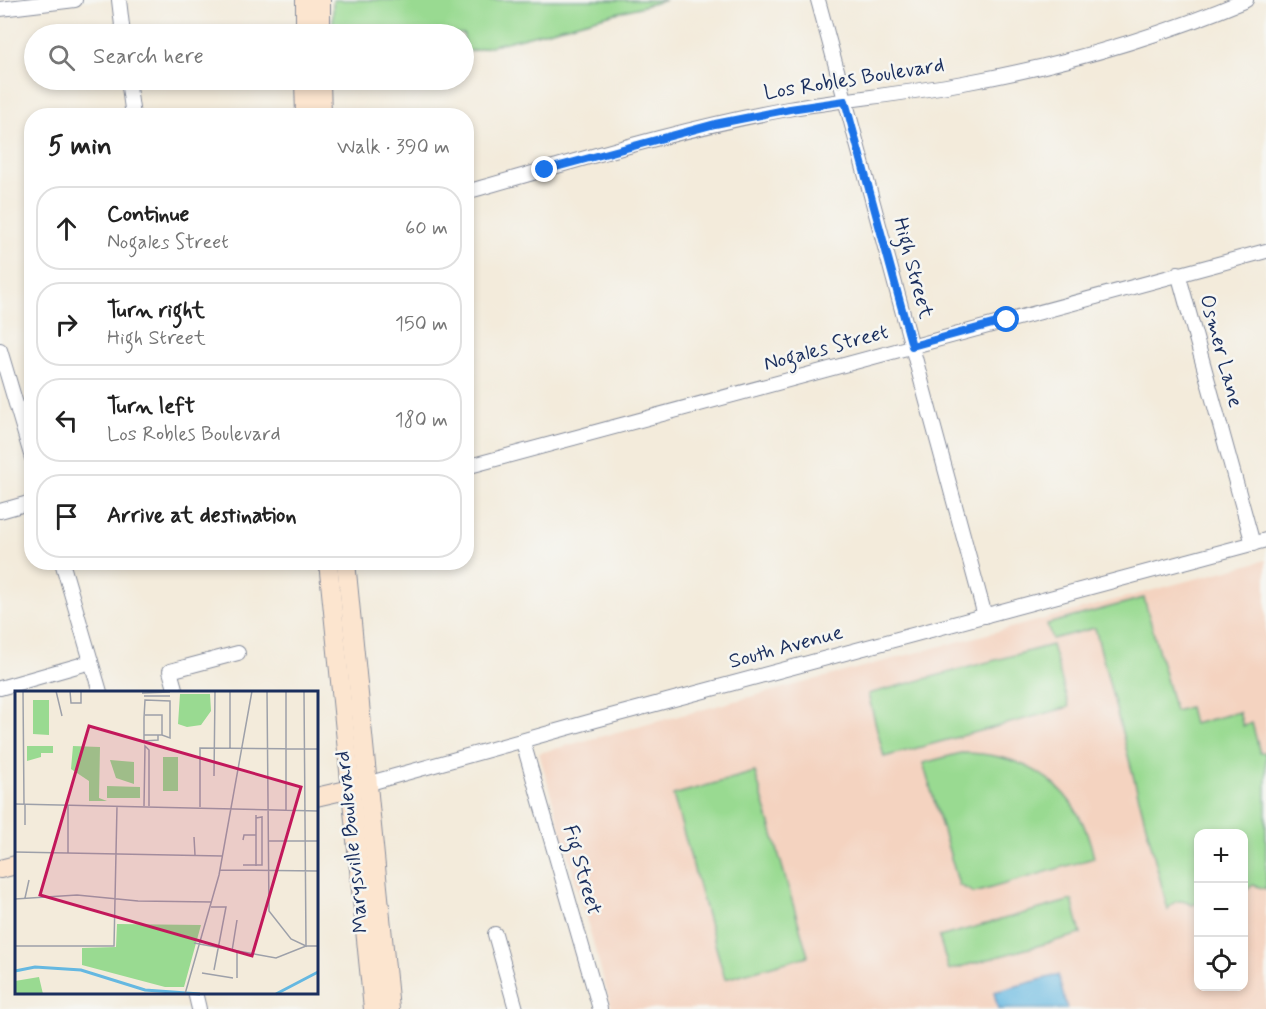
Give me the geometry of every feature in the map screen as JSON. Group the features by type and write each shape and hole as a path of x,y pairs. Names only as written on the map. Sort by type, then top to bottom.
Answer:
{"main road":[{"path":"305,0 305,24"},
{"path":"321,0 321,24"},
{"path":"304,90 305,108"},
{"path":"321,90 322,108"},
{"name":"Marysville Boulevard","path":"329,570 336,642 360,786 390,1009"},
{"name":"Marysville Boulevard","path":"347,570 359,690 360,786 373,1009"},
{"path":"349,588 342,601 341,634 336,642 343,647 352,684 359,690"},
{"name":"South Avenue","path":"318,796 360,786"},
{"path":"0,869 15,865"}],"street":[{"path":"0,9 75,0"},
{"path":"119,0 122,24"},
{"name":"High Street","path":"818,0 985,616"},
{"name":"Los Robles Boulevard","path":"474,190 715,124 790,109 964,83 1063,61 1184,24 1246,0"},
{"path":"129,90 132,108"},
{"name":"Nogales Street","path":"474,466 1266,250"},
{"name":"Osmer Lane","path":"1178,273 1259,542"},
{"path":"0,350 2,365 24,433"},
{"path":"0,511 24,504"},
{"name":"South Avenue","path":"360,786 596,720 1259,542"},
{"path":"64,570 99,691"},
{"path":"175,691 170,671 238,653"},
{"path":"0,688 91,662"},
{"name":"Fig Street","path":"523,742 600,1009"},
{"path":"495,934 516,1009"},
{"path":"195,994 200,1009"}],"shaded area":[{"path":"1266,560 1266,1009 612,1009 539,753"}],"green space":[{"path":"333,0 666,0 474,50 474,24 333,24"},
{"path":"1144,598 1175,711 1189,707 1193,724 1239,712 1243,726 1252,723 1260,753 1266,752 1266,889 1253,885 1248,889 1248,829 1194,829 1194,904 1178,901 1168,910 1095,628 1052,639 1047,624"},
{"path":"1052,645 1069,707 884,757 868,694"},
{"path":"961,753 1009,760 1030,768 1048,780 1064,794 1077,812 1094,858 974,893 959,885 923,763"},
{"path":"755,772 808,956 725,979 673,795"},
{"path":"1072,900 1081,934 949,970 939,937"}],"water":[{"path":"1058,975 1067,1009 998,1009 994,992"}],"route":[{"path":"545,170 715,124 845,101 912,346 1007,320"}]}
